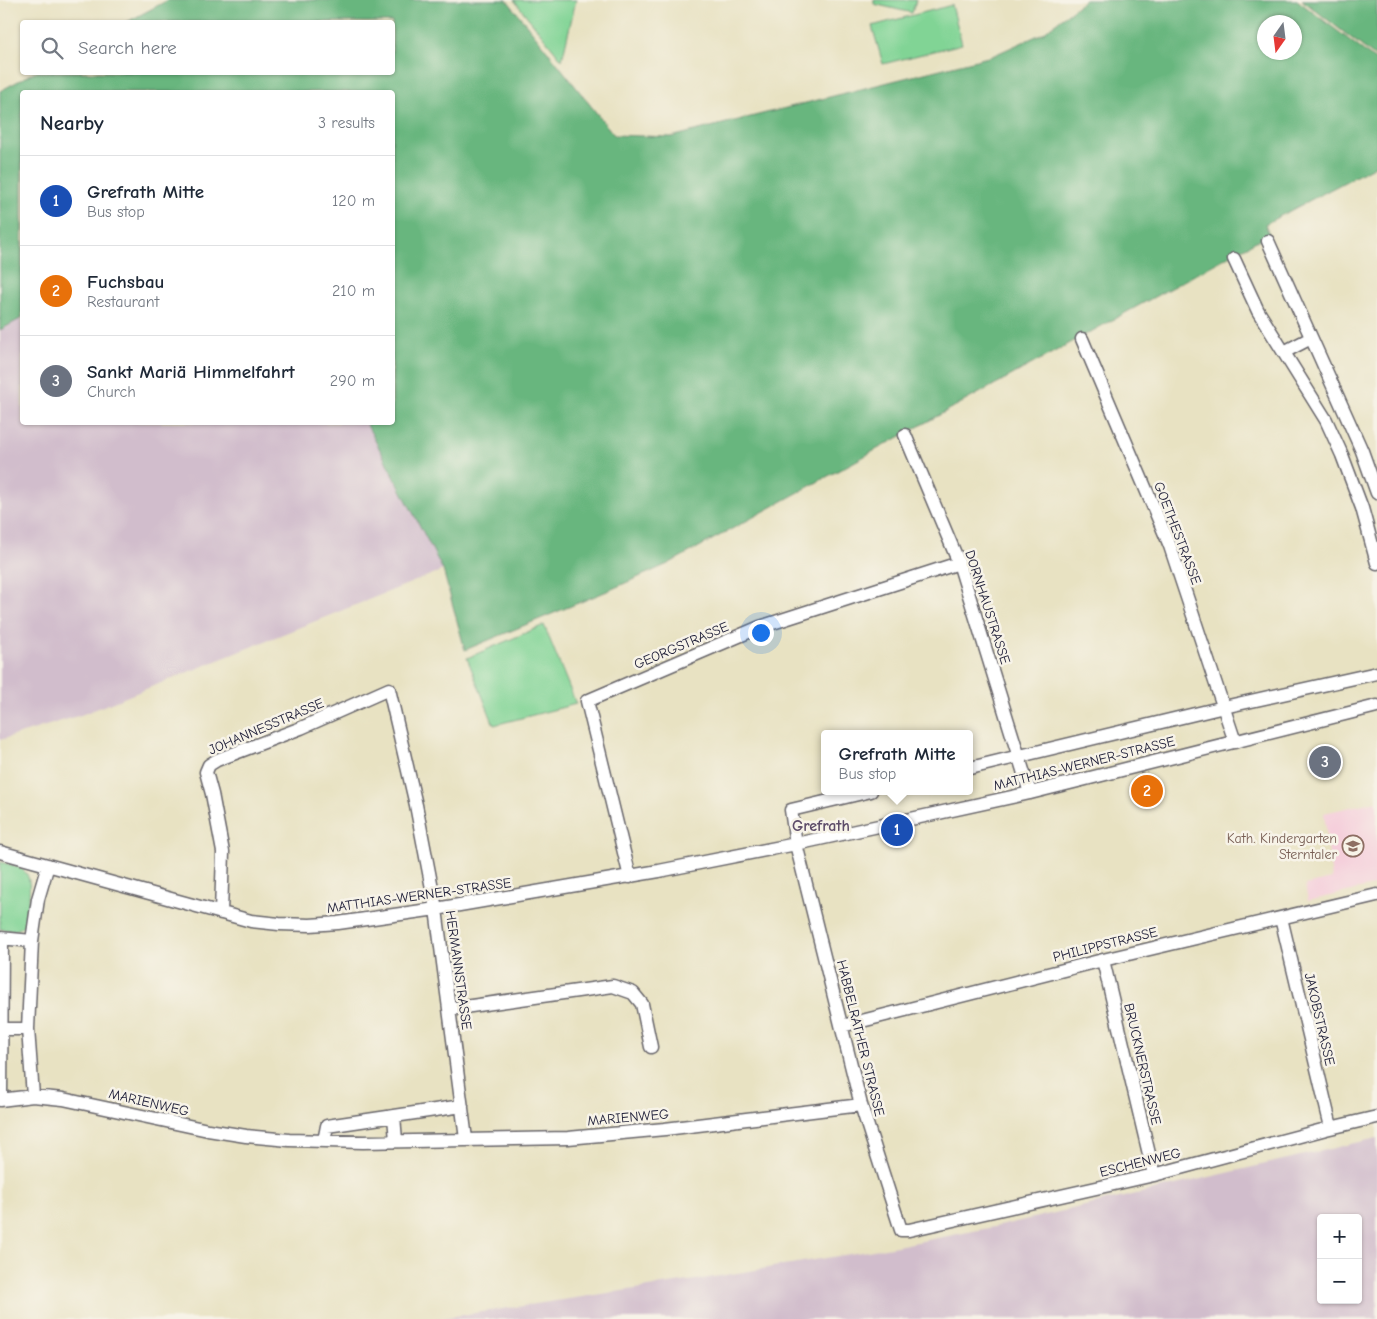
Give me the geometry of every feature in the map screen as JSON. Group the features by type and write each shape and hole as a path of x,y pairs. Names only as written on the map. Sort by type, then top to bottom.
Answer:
{"street":[{"path":"1268,241 1312,338 1369,470 1377,493"},
{"path":"1234,259 1258,311 1326,420 1351,477 1377,560"},
{"path":"1284,352 1312,338"},
{"name":"GOETHESTRASSE","path":"1082,339 1170,546 1235,742"},
{"name":"DORNHAUSTRASSE","path":"905,435 959,563 1030,793"},
{"path":"1351,477 1369,470"},
{"name":"GEORGSTRASSE","path":"630,877 587,701 760,627 959,563"},
{"name":"MATTHIAS-WERNER-STRASSE","path":"973,767 1224,707 1377,673"},
{"name":"HERMANNSTRASSE","path":"389,689 416,805 436,909 466,1139"},
{"name":"JOHANNESSTRASSE","path":"220,913 223,852 206,772 209,765 217,760 301,728 389,689"},
{"name":"MATTHIAS-WERNER-STRASSE","path":"0,852 220,913 260,922 310,925 436,909 630,877 796,844 1030,793 1377,706"},
{"path":"796,844 791,810 854,795"},
{"name":"HABBELRATHER STRASSE","path":"796,844 861,1105 901,1230 909,1230"},
{"path":"33,1096 28,1029 32,941 38,899 48,866"},
{"name":"PHILIPPSTRASSE","path":"842,1026 1103,960 1377,896"},
{"name":"JAKOBSTRASSE","path":"1281,918 1331,1128"},
{"path":"0,1100 2,1029 1,938 32,941"},
{"name":"BRUCKNERSTRASSE","path":"1103,960 1154,1175"},
{"path":"450,1009 613,986 633,993 642,1004 651,1047"},
{"path":"2,1029 28,1029"},
{"name":"MARIENWEG","path":"0,1100 33,1096 63,1099 208,1130 289,1140 324,1141 568,1138 665,1129 861,1105"},
{"path":"324,1141 327,1126 462,1106"},
{"path":"394,1116 396,1140"},
{"name":"ESCHENWEG","path":"909,1230 1154,1175 1377,1117"}],"shaded area":[{"path":"20,319 20,425 367,425 443,570 81,715 0,740 0,330"},
{"name":"Kath. Kindergarten Sterntaler","path":"1377,801 1377,885 1308,901 1305,885 1332,879 1324,813"},
{"path":"1377,1138 1377,1319 435,1319 702,1279 897,1246 999,1226"}],"green space":[{"path":"168,0 507,0 614,135 671,137 992,56 1043,33 1085,0 1297,0 1377,61 1377,165 1265,224 1269,234 668,564 465,650 443,570 367,425 395,425 395,90 20,90 20,319 0,330 0,91 29,75 395,75 395,20 131,20"},
{"path":"514,0 576,0 562,60"},
{"path":"874,0 916,0 912,13 874,4"},
{"path":"1302,0 1377,0 1377,58"},
{"path":"952,5 962,44 883,64 872,26"},
{"path":"544,625 576,704 494,725 467,658"},
{"path":"0,862 21,868 27,874 29,880 26,921 24,925 15,930 0,929"}],"place":[{"name":"Sankt Mariä Himmelfahrt","path":"1325,762"},
{"name":"Fuchsbau","path":"1147,791"},
{"name":"Grefrath Mitte","path":"897,830"},
{"name":"Kath. Kindergarten Sterntaler","path":"1353,846"}],"district":[{"name":"Grefrath","path":"821,825"}]}
